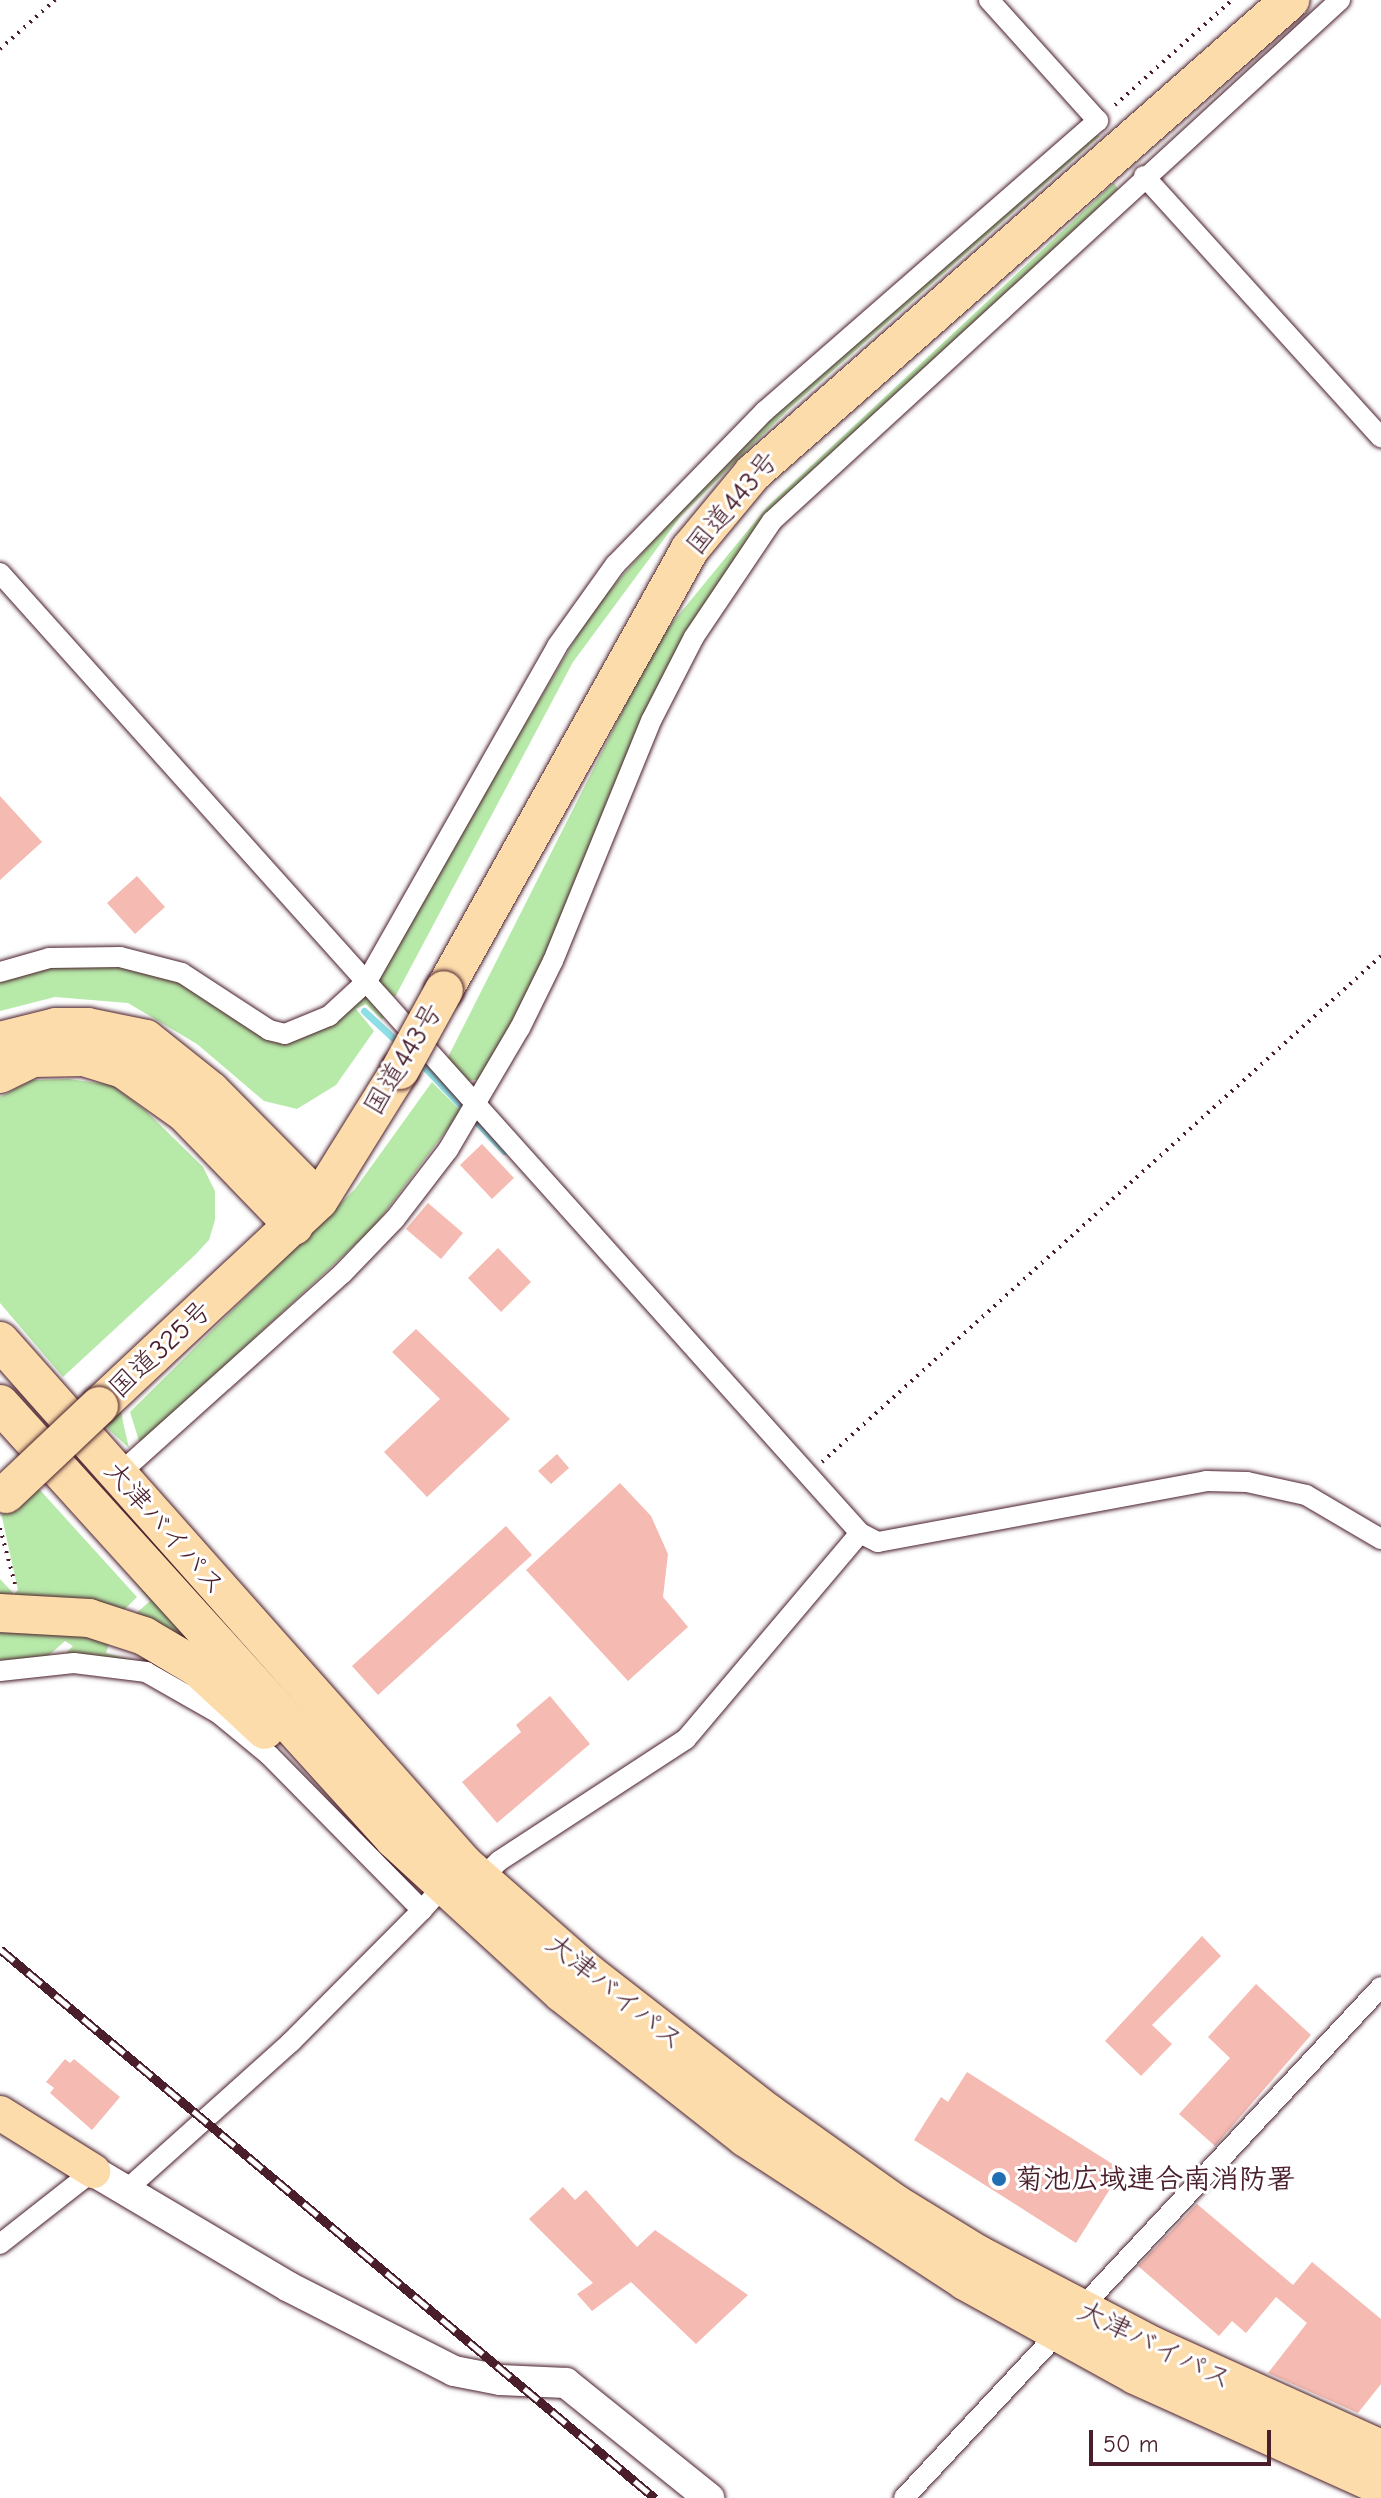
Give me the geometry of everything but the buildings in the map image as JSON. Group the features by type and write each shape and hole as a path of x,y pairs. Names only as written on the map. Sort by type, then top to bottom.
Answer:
{"highway":[{"name":"国道443号","path":"297,1203 347,1147 400,1070 690,549 753,473 1290,0"},
{"path":"0,1041 77,1027 146,1039 211,1091 297,1203"},
{"path":"0,1074 33,1058 84,1057 123,1069 185,1113 297,1203"},
{"name":"国道325号","path":"1,1497 92,1397 297,1203"},
{"name":"大津バイパス","path":"0,1341 119,1474 452,1885"},
{"name":"大津バイパス","path":"0,1404 394,1839 452,1885 562,1993 746,2138 965,2281 1069,2320 1381,2449"},
{"path":"8,1600 89,1618 144,1636 198,1668 349,1814 394,1839"},
{"name":"大津バイパス","path":"1069,2320 1163,2388 1381,2486"}],"main road":[{"path":"0,2113 93,2171"}],"street":[{"path":"0,972 49,958 120,957 182,973 269,1030 285,1034 329,1016 367,981 557,646 615,565 765,411 1098,121 989,0"},
{"path":"119,1474 342,1274 395,1219 478,1104 553,961 652,719 725,586 772,521 1144,176 1340,0"},
{"path":"1144,176 1381,437"},
{"path":"0,573 810,1473 860,1533 878,1542 891,1541 1206,1481 1247,1482 1306,1495 1381,1539"},
{"path":"125,2191 291,2042 452,1885 499,1861 686,1739 860,1533"},
{"path":"0,1671 63,1663 115,1666 146,1672 182,1691 452,1885"},
{"path":"904,2498 1381,1987"},
{"path":"0,2244 23,2231 93,2171 289,2287 454,2371 500,2380 566,2383 709,2498"}],"path":[{"path":"0,49 55,0"},
{"path":"1098,121 1232,0"},
{"path":"810,1473 1381,956"},
{"path":"1,1497 8,1600"}],"green space":[{"path":"1095,134 1100,136 789,409 681,516 573,662 395,997 379,982 381,968 593,609 725,459"},
{"path":"1114,183 1118,189 746,544 525,1004 481,1079 469,1081 447,1059 659,639 767,507"},
{"path":"117,964 175,980 258,1032 369,995 387,1010 382,1020 366,1004 356,1009 374,1031 336,1085 297,1109 264,1101 197,1044 128,1003 55,997 0,1011 0,978 35,967"},
{"path":"69,1079 112,1085 146,1111 203,1167 215,1191 215,1220 209,1240 195,1255 63,1377 0,1303 0,1097 32,1080"},
{"path":"432,1082 461,1111 373,1228 140,1444 130,1412 355,1189"},
{"path":"121,1409 123,1422 129,1448 96,1418"},
{"path":"30,1479 137,1597 116,1618 0,1606 0,1579 14,1594 18,1590 0,1508"},
{"path":"130,1576 229,1679 132,1617 150,1601"},
{"path":"0,1629 46,1629 110,1641 106,1653 136,1661 65,1654 73,1646 65,1641 47,1657 0,1663"}],"waterway":[{"path":"364,1011 401,1045"},
{"path":"419,1061 504,1151"}],"railway":[{"path":"0,1949 655,2498"}],"place":[{"name":"菊池広域連合南消防署","path":"999,2179"}]}
